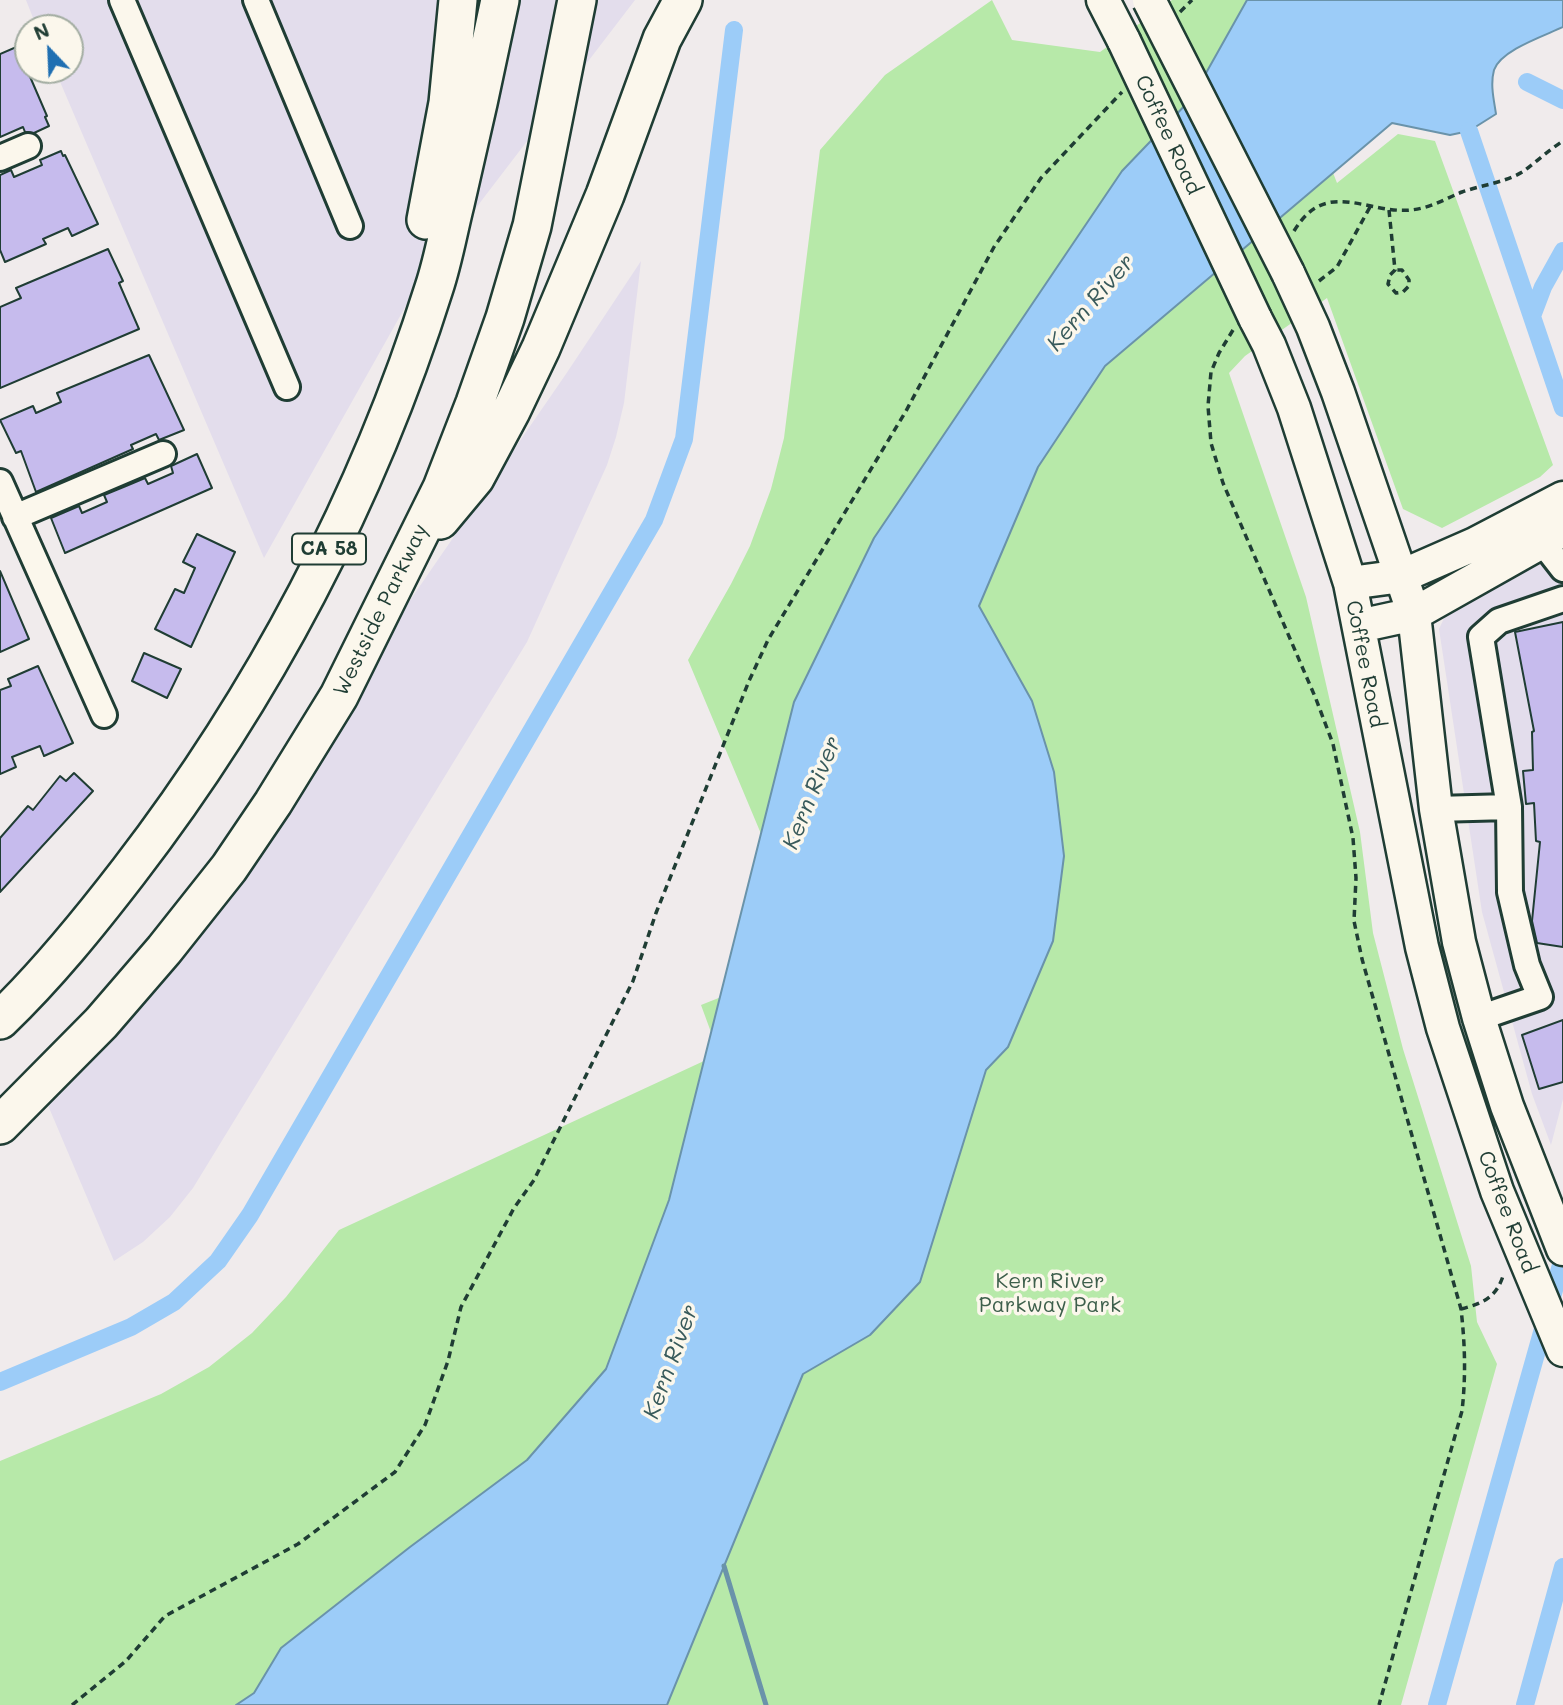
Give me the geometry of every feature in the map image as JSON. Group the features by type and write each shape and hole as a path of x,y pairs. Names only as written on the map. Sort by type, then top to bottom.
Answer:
{"highway":[{"path":"395,403 408,361 415,273 448,103 458,0"},
{"name":"CA 58","path":"0,1020 85,927 164,825 216,751 262,676 333,540 395,403 435,285 480,100 500,0"},
{"name":"Westside Parkway","path":"0,1125 101,1023 229,869 339,696 442,488 505,318 532,226 577,0"},
{"path":"402,566 475,478 511,411 541,348 605,195 662,39 683,0"}],"main road":[{"name":"Coffee Road","path":"1103,0 1124,41 1244,324 1269,345 1294,408 1350,583 1425,958 1466,1101 1503,1206 1563,1350"},
{"name":"Coffee Road","path":"1149,0 1292,281 1338,392 1402,576 1414,614 1436,809 1459,942 1479,1018 1507,1106 1563,1249"},
{"path":"1350,583 1402,576 1475,544 1555,519"},
{"path":"1359,626 1414,614 1555,519"},
{"path":"1376,716 1394,730 1409,789 1422,807 1436,809"},
{"path":"1479,1018 1463,1027 1464,1043 1507,1177 1503,1206"}],"street":[{"path":"122,0 287,387"},
{"path":"256,0 350,226"},
{"path":"0,158 28,146"},
{"path":"15,517 163,454"},
{"path":"0,482 104,715"},
{"path":"1555,519 1563,569"},
{"path":"1479,1018 1540,997 1527,965 1510,892 1509,807 1481,637 1499,621 1563,599"},
{"path":"1436,809 1509,807"}],"path":[{"path":"1174,20 1192,0"},
{"path":"72,1705 126,1661 165,1616 298,1544 395,1472 425,1424 447,1362 461,1307 508,1219 534,1180 633,981 656,913 748,681 768,640 906,411 995,247 1041,178 1123,91"},
{"path":"1291,235 1312,209 1325,203 1346,200 1389,210 1423,208 1522,172 1563,141"},
{"path":"1292,281 1323,280 1337,267 1370,206"},
{"path":"1389,210 1395,270"},
{"path":"1395,270 1402,270 1409,280 1409,286 1403,292 1396,293 1388,284 1390,275 1395,270"},
{"path":"1244,324 1219,353 1211,372 1208,406 1211,443 1223,483 1333,744 1353,838 1356,878 1354,921 1362,959 1461,1308 1466,1380 1462,1412 1379,1705"},
{"path":"1461,1308 1487,1301 1497,1292 1504,1271 1526,1263"}],"shaded area":[{"path":"26,0 635,0 482,200 408,302 264,558 61,84 84,84 84,14 32,14"},
{"path":"641,261 624,403 616,437 607,465 527,642 193,1188 170,1217 143,1242 114,1261 47,1103 109,1037"},
{"path":"1563,551 1563,1099 1551,1145 1532,1094 1482,912 1439,629 1447,612"}],"green space":[{"name":"Kern River Parkway Park","path":"992,0 1012,40 1100,52 1172,0 1266,0 1337,183 1398,134 1435,141 1553,465 1540,477 1442,528 1403,509 1327,298 1245,356 1229,373 1306,597 1360,832 1373,933 1403,1049 1471,1266 1477,1322 1497,1364 1401,1705 0,1705 0,1461 161,1394 209,1367 252,1333 286,1297 339,1230 719,1054 701,1005 814,960 688,660 750,546 771,489 784,438 820,150 885,75"}],"water":[{"name":"Kern River","path":"1247,0 1563,0 1563,27 1524,44 1498,63 1492,81 1496,114 1469,131 1450,135 1392,123 1105,366 1038,467 979,606 1032,701 1054,772 1064,856 1053,941 1008,1047 986,1070 920,1282 870,1335 803,1374 667,1705 236,1705 254,1693 281,1648 527,1460 606,1369 669,1200 794,702 874,538 1122,171 1192,98"}],"building":[{"path":"14,48 14,84 33,84 49,126 34,133 25,132 23,127 0,137 0,54"},
{"path":"61,151 98,224 72,236 68,228 43,239 46,244 5,262 0,250 0,175 11,170 14,177 42,165 40,160"},
{"path":"108,249 123,281 119,283 139,329 0,388 0,307 21,298 16,288"},
{"path":"149,355 184,430 159,440 156,434 131,445 133,449 36,492 21,451 16,453 0,420 33,406 36,413 61,402 57,393"},
{"path":"197,454 212,488 65,553 51,518 79,506 82,513 107,502 104,495 145,478 148,484 173,473 171,466"},
{"path":"197,534 235,552 191,647 155,629 175,589 184,593 195,568 183,562"},
{"path":"0,571 29,639 0,652"},
{"path":"1563,622 1563,947 1537,943 1532,921 1540,842 1536,841 1534,803 1526,804 1523,771 1533,770 1534,731 1515,632"},
{"path":"144,653 181,669 167,698 132,681"},
{"path":"38,666 73,743 44,756 40,746 12,757 16,767 0,774 0,690 11,686 8,679"},
{"path":"74,773 93,791 0,892 0,838 28,806 33,810 60,776 66,781"},
{"path":"1563,1020 1563,1082 1539,1089 1522,1035"}],"waterway":[{"path":"0,1382 131,1327 174,1302 218,1261 250,1215 654,520 684,439 734,30"},
{"path":"1527,82 1563,100"},
{"path":"1469,131 1563,408"},
{"path":"1532,316 1543,287 1563,251"},
{"path":"1437,1705 1563,1258"},
{"path":"724,1566 766,1705"},
{"path":"1525,1705 1563,1567"}]}
